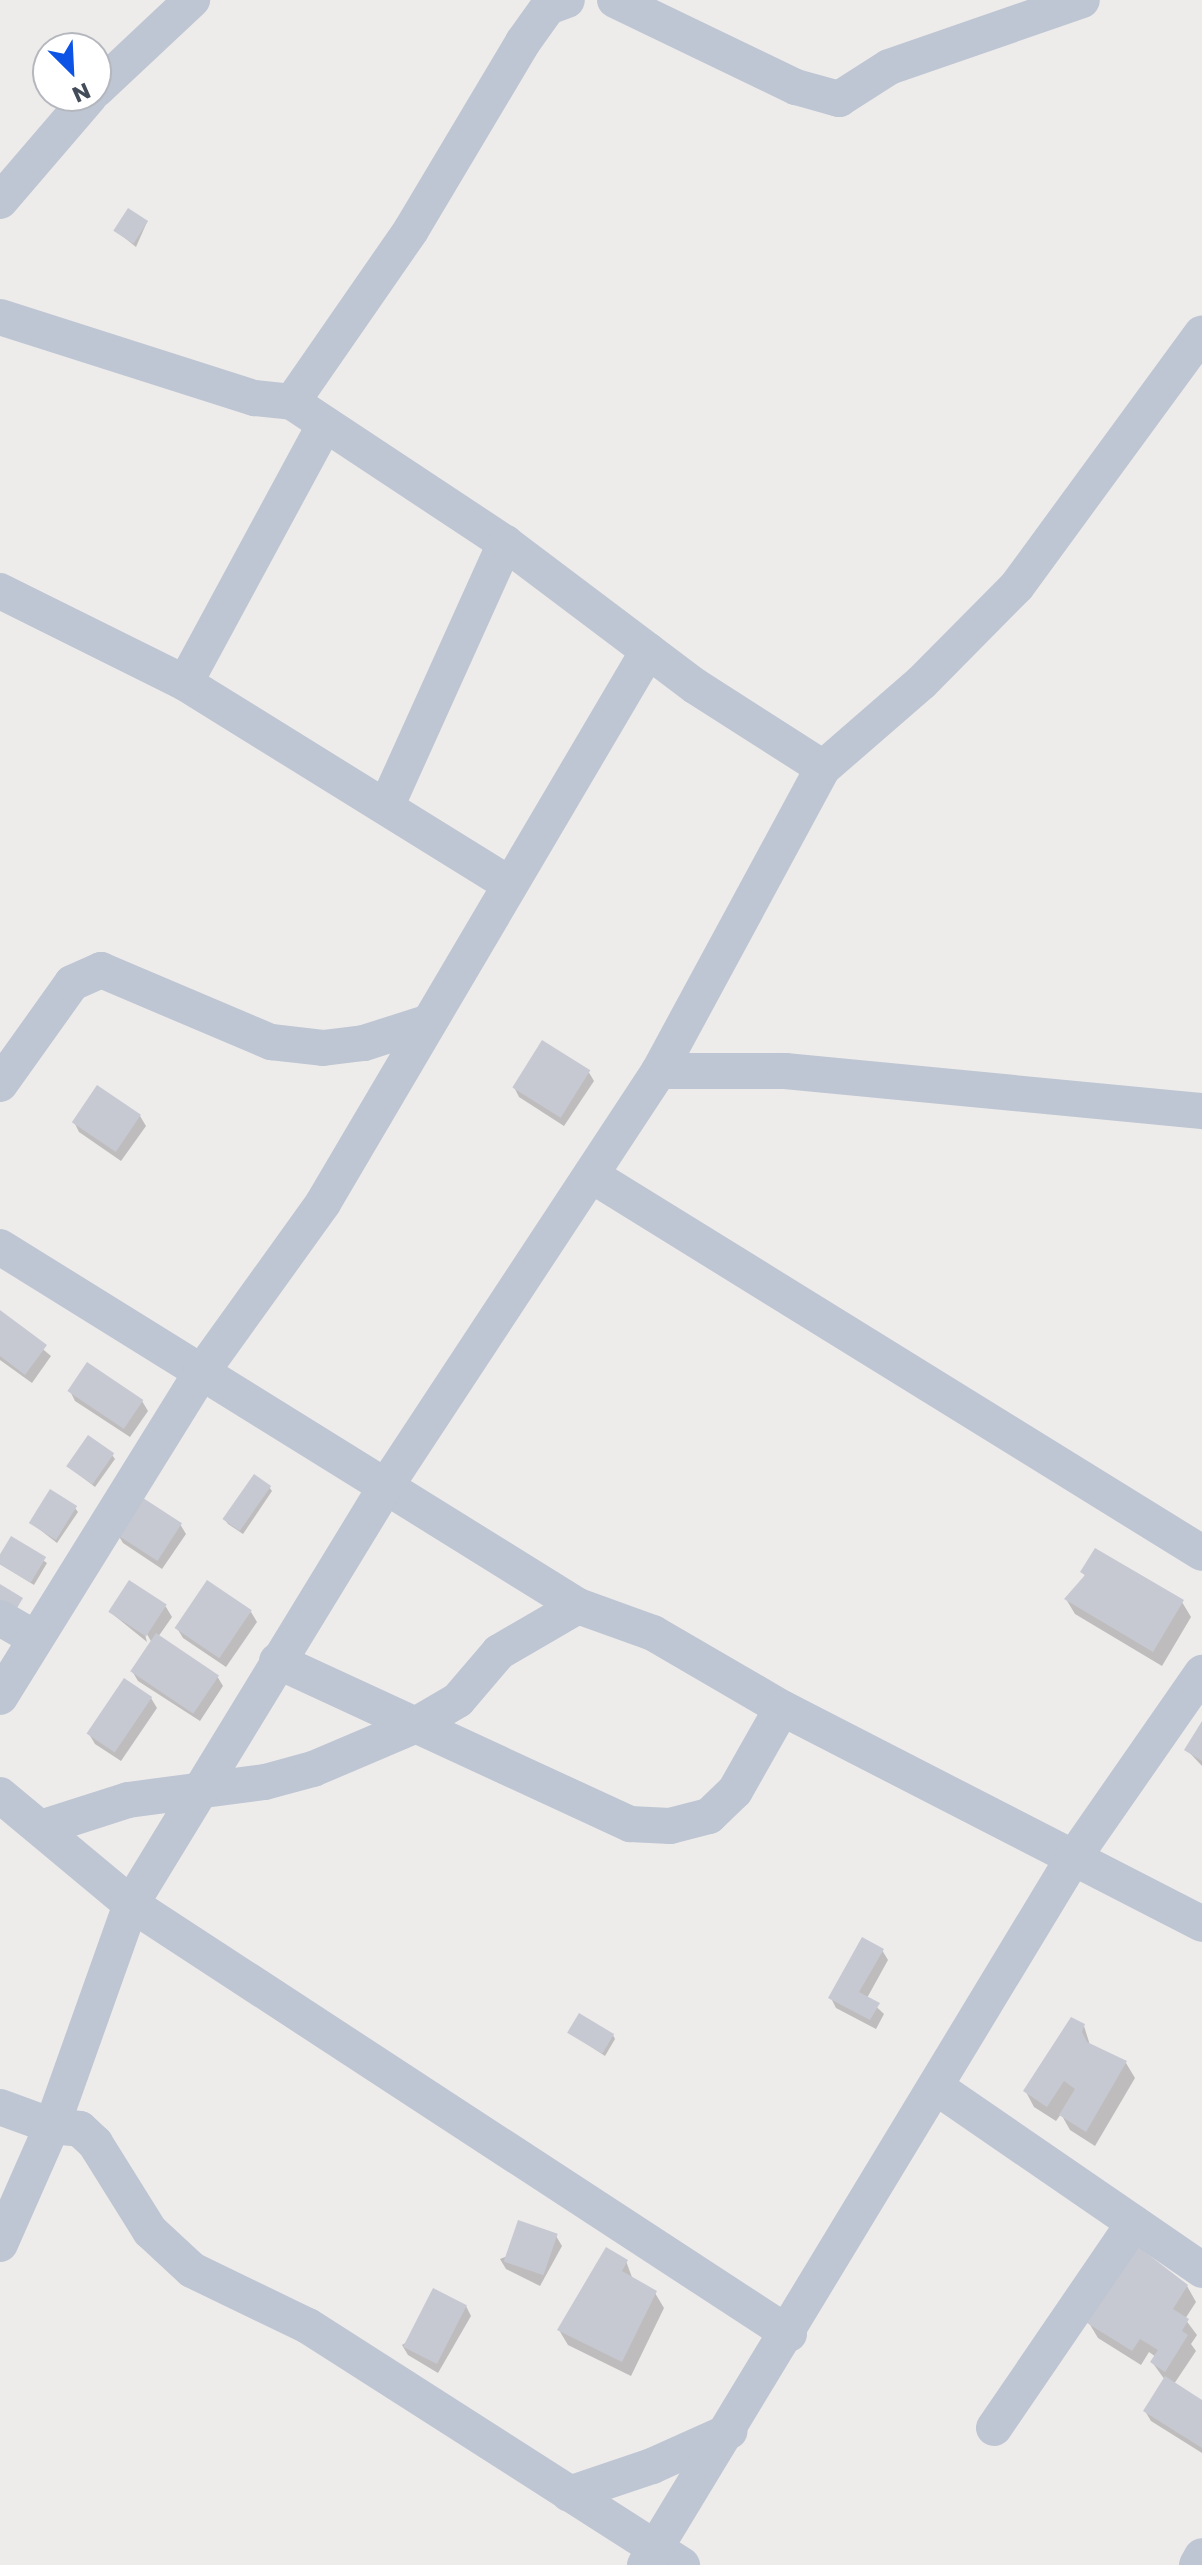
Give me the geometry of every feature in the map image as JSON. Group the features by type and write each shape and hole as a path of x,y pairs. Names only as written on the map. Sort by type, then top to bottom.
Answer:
{"street":[{"path":"112,75 192,0"},
{"path":"292,402 411,230 523,42 548,7 567,0"},
{"path":"615,0 796,87 839,99 889,67 1082,0"},
{"path":"6,182 74,112"},
{"path":"0,317 254,398 292,402 505,543 648,651 823,768"},
{"path":"0,2244 52,2126 131,1904 197,1791 384,1489 659,1071 823,768 922,682 1017,586 1202,333"},
{"path":"185,683 325,424"},
{"path":"386,807 505,543"},
{"path":"0,591 185,683 508,883"},
{"path":"0,1697 201,1373 323,1203 508,883 648,651"},
{"path":"0,1084 72,983 101,970 271,1042 323,1048 364,1043 426,1023"},
{"path":"659,1071 785,1071 1202,1111"},
{"path":"591,1175 1202,1553"},
{"path":"0,1247 384,1489 578,1606 653,1633 782,1708 1072,1860 1202,1924"},
{"path":"44,1827 128,1800 197,1791 313,1769 412,1727 458,1700 499,1652 578,1606"},
{"path":"0,1618 34,1638"},
{"path":"277,1661 412,1727 630,1824 670,1826 709,1816 735,1791 782,1708"},
{"path":"0,2107 52,2126 80,2129 95,2143 150,2231 192,2270 308,2326 569,2494 660,2560 730,2431 1072,1860 1202,1673"},
{"path":"0,1795 44,1827 131,1904 789,2334"},
{"path":"936,2087 1202,2270"},
{"path":"994,2428 1134,2223"},
{"path":"569,2494 652,2466 730,2431"},
{"path":"1197,2565 1202,2556"}],"building":[{"path":"128,208 148,221 133,244 113,231"},
{"path":"542,1040 590,1070 561,1118 512,1087"},
{"path":"97,1085 141,1115 116,1152 72,1122"},
{"path":"0,1310 47,1345 25,1375 0,1356"},
{"path":"87,1362 143,1400 124,1429 67,1391"},
{"path":"88,1435 114,1453 92,1484 66,1466"},
{"path":"254,1474 271,1486 240,1531 222,1519"},
{"path":"50,1489 77,1506 56,1540 29,1523"},
{"path":"140,1496 182,1523 157,1561 115,1534"},
{"path":"11,1536 46,1557 31,1583 0,1564 0,1554"},
{"path":"1095,1548 1184,1600 1153,1652 1064,1599 1085,1575 1080,1572"},
{"path":"129,1580 167,1605 146,1636 108,1612"},
{"path":"207,1580 252,1610 219,1658 175,1628"},
{"path":"0,1584 23,1598 10,1620 0,1614"},
{"path":"156,1633 219,1675 193,1714 130,1671"},
{"path":"124,1678 152,1697 115,1753 87,1734"},
{"path":"1202,1721 1202,1761 1184,1750"},
{"path":"862,1937 884,1949 859,1992 880,2003 870,2020 828,1998"},
{"path":"579,2013 614,2034 602,2054 567,2033"},
{"path":"1071,2017 1085,2024 1082,2032 1087,2042 1127,2061 1086,2132 1059,2115 1075,2089 1064,2081 1047,2107 1023,2091"},
{"path":"518,2220 558,2234 543,2275 504,2262"},
{"path":"1136,2245 1188,2285 1173,2309 1189,2319 1182,2331 1188,2335 1165,2372 1150,2362 1158,2350 1140,2339 1132,2351 1087,2323"},
{"path":"606,2247 628,2260 622,2271 657,2291 622,2362 557,2330"},
{"path":"433,2288 467,2305 437,2364 403,2347"},
{"path":"1165,2376 1202,2400 1202,2448 1143,2411"}]}
